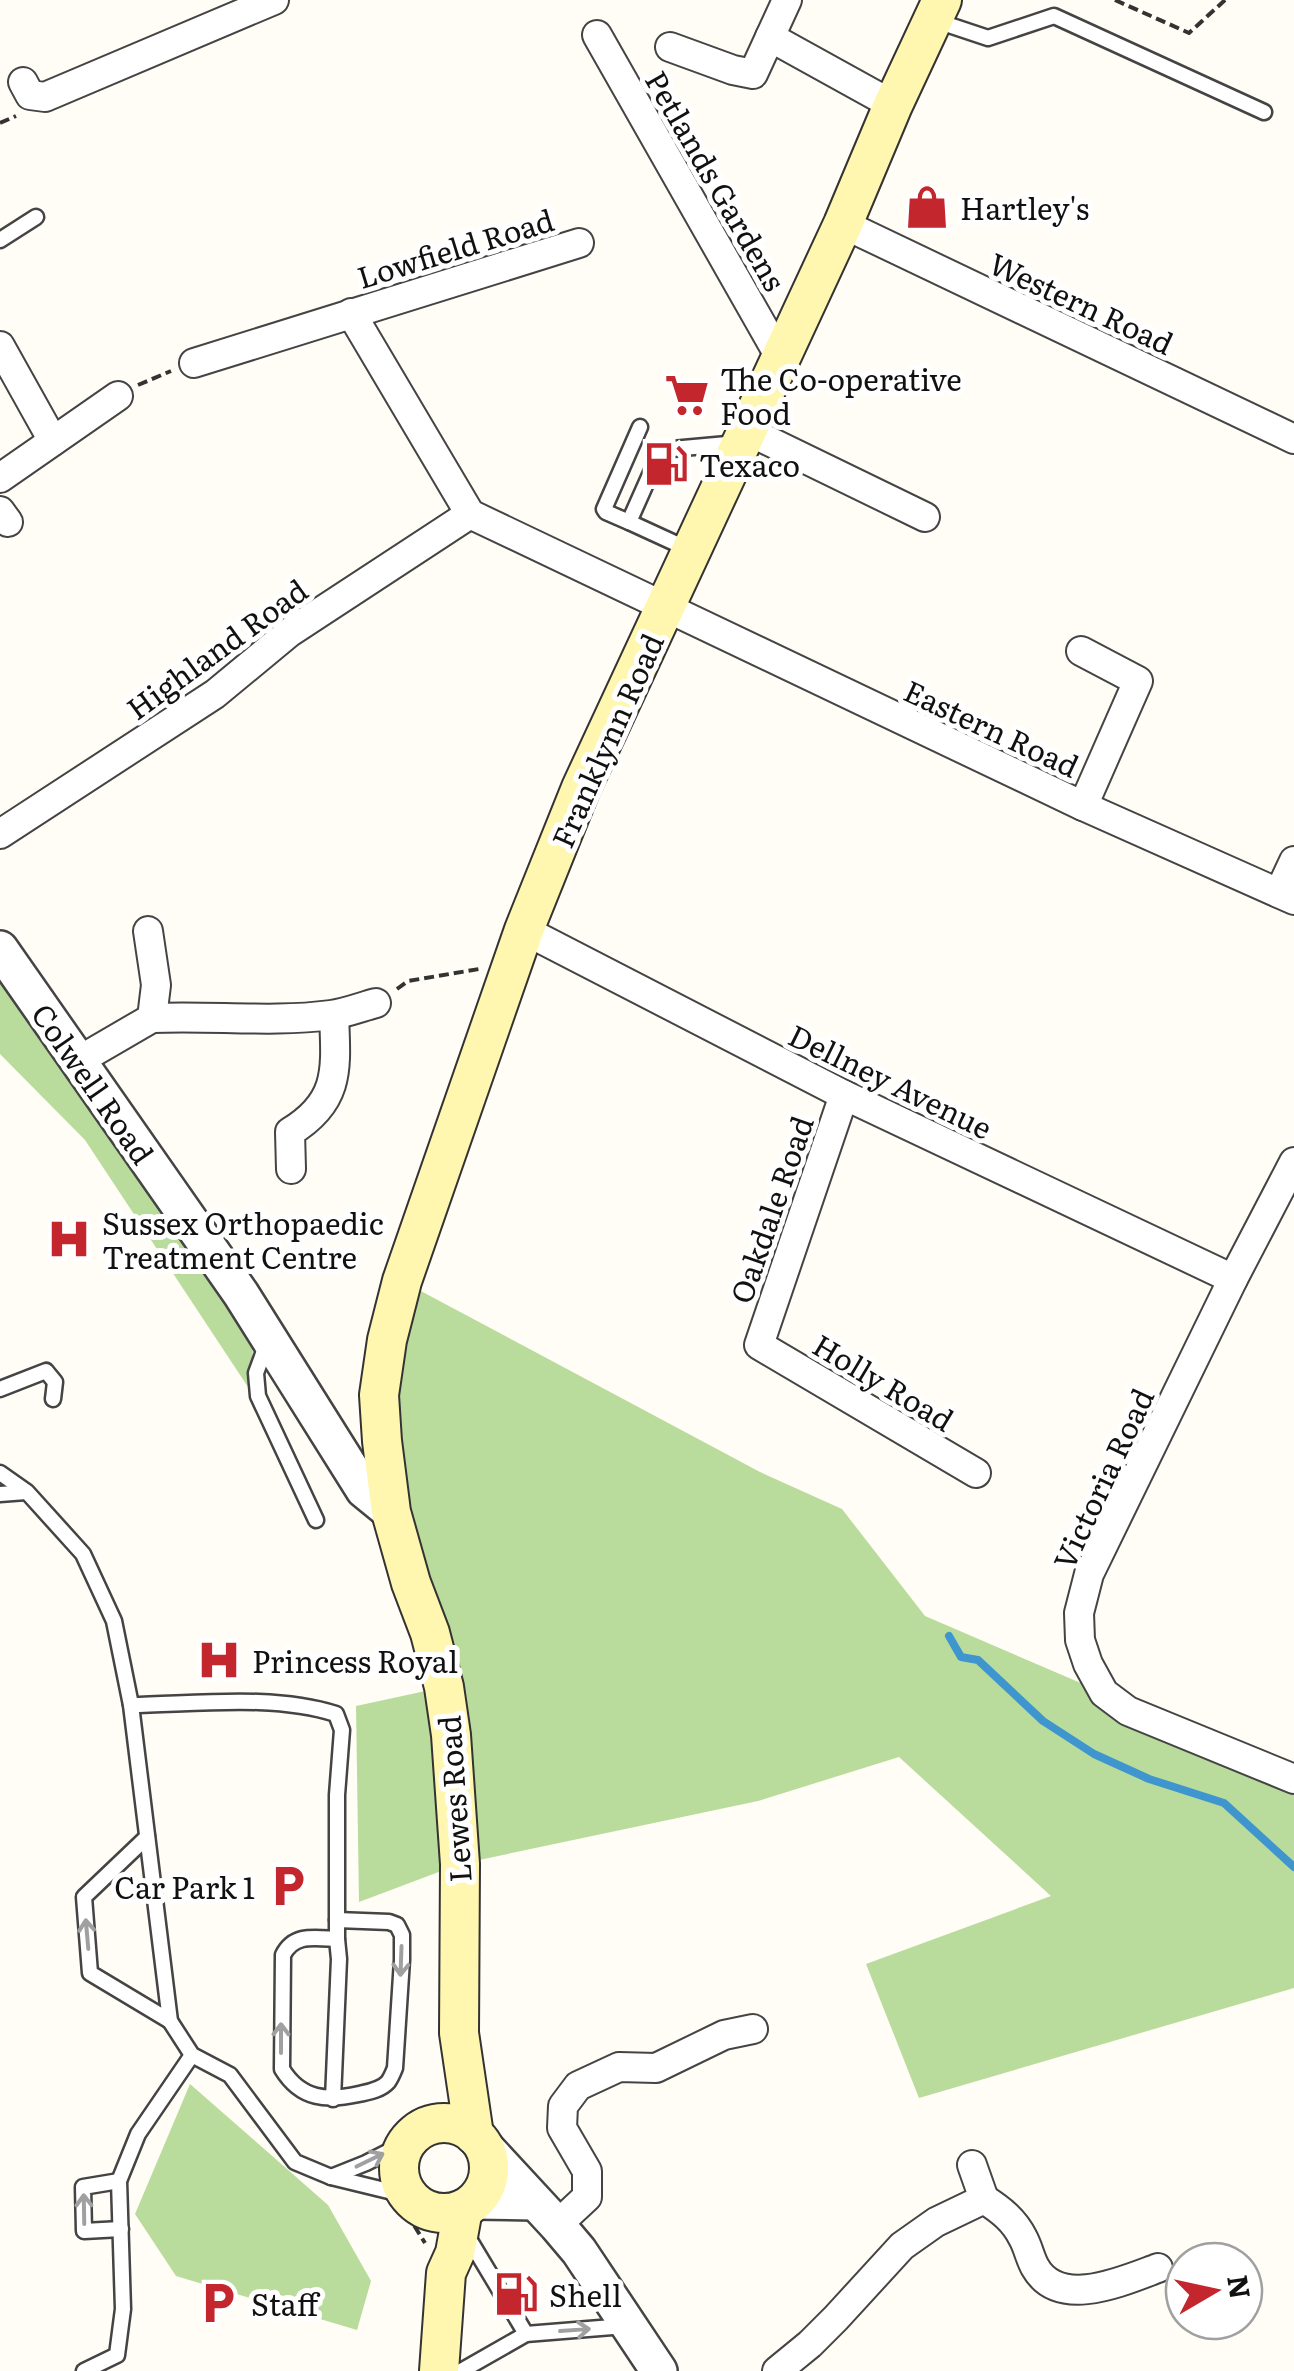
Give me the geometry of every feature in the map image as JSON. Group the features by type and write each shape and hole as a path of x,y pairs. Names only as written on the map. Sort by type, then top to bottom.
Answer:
{"main road":[{"name":"Franklynn Road","path":"391,1512 379,1395 387,1340 402,1281 519,947 581,788 938,10"},
{"name":"Lewes Road","path":"391,1512 430,1633 451,1735 460,1864 459,2034 479,2140"},
{"name":"Lewes Road","path":"414,2136 443,2088 459,2034"},
{"path":"436,2260 454,2253 466,2212 484,2189 489,2175 489,2160 479,2140 462,2126 447,2123 432,2124 414,2136 401,2154 399,2168 402,2197 430,2227 436,2260 439,2371"},
{"path":"402,2197 434,2212 466,2212"}],"street":[{"path":"23,82 30,95 45,97 274,0"},
{"path":"670,47 753,74 787,0"},
{"name":"Petlands Gardens","path":"598,35 780,358"},
{"path":"770,37 893,105"},
{"name":"Western Road","path":"843,224 1294,439"},
{"name":"Lowfield Road","path":"194,363 579,242"},
{"name":"Lowfield Road","path":"351,313 470,514"},
{"path":"0,346 53,441"},
{"path":"0,478 118,396"},
{"path":"743,436 925,517"},
{"path":"470,514 664,608"},
{"name":"Highland Road","path":"0,834 215,694 290,632 470,514"},
{"name":"Eastern Road","path":"664,608 1083,806 1287,896"},
{"path":"1081,651 1138,681 1083,806"},
{"path":"1287,896 1294,861"},
{"path":"148,931 156,985 152,1018"},
{"name":"Dellney Avenue","path":"519,947 844,1094 1233,1279"},
{"name":"Colwell Road","path":"0,949 230,1279 364,1490 391,1512"},
{"path":"78,1061 152,1018 334,1015 376,1003"},
{"path":"291,1168 290,1132 323,1104 336,1069 334,1015"},
{"name":"Oakdale Road","path":"759,1345 844,1094"},
{"name":"Victoria Road","path":"1294,1162 1089,1574 1079,1613 1080,1640 1104,1693 1128,1711 1294,1779"},
{"name":"Holly Road","path":"759,1345 976,1473"},
{"path":"466,2212 546,2213 587,2198 587,2171 562,2128 563,2106 578,2086 619,2066 656,2068 724,2034 753,2029"},
{"path":"479,2140 578,2251 659,2371"},
{"path":"972,2166 984,2200 1006,2214 1023,2237 1036,2269 1050,2285 1072,2292 1158,2268"},
{"path":"777,2371 836,2318 902,2246 936,2222 984,2200"}],"lane":[{"path":"938,10 988,38 1054,16 1264,112"},
{"path":"0,240 36,217"},
{"path":"640,426 604,509 691,550"},
{"path":"629,522 662,450 743,436"},
{"path":"268,1337 256,1373 258,1396 316,1520"},
{"path":"0,1389 46,1371 56,1382 53,1399"},
{"path":"0,1473 27,1492 83,1554 114,1622 131,1705 170,2021 192,2055 230,2075 295,2162 331,2177 402,2197"},
{"path":"0,1494 27,1492"},
{"path":"131,1705 253,1702 336,1714 342,1730 337,1795 339,1959 333,2099"},
{"path":"147,1837 84,1897 90,1973 170,2021"},
{"path":"336,1939 295,1940 282,1955 282,2069 294,2084 313,2096 333,2099 379,2088 388,2082 395,2068 402,1960 402,1935 397,1925 337,1920"},
{"path":"84,2371 117,2355 123,2309 118,2181 138,2134 192,2055"},
{"path":"331,2177 414,2136"},
{"path":"118,2181 83,2187 84,2231 120,2229"},
{"path":"466,2212 526,2334"},
{"path":"461,2371 526,2334 628,2325"}],"path":[{"path":"1116,0 1189,33 1226,0"},
{"path":"118,396 194,363"},
{"path":"376,1003 408,980 519,947"},
{"path":"402,2197 381,2201 400,2210 412,2222 436,2260"}],"green space":[{"path":"0,978 112,1124 253,1347 250,1390 85,1140 0,1054"},
{"path":"402,1281 760,1472 842,1509 925,1616 1294,1779 1294,1988 919,2098 866,1964 1051,1896 899,1757 758,1801 460,1864 359,1902 356,1706 444,1687 391,1512"},
{"path":"190,2084 328,2205 371,2281 357,2330 176,2276 135,2214"}],"waterway":[{"path":"949,1636 961,1657 978,1660 1043,1721 1094,1754 1149,1779 1224,1803 1294,1867"}],"place":[{"name":"Hartley's","path":"927,207"},
{"name":"The Co-operative Food","path":"687,395"},
{"name":"Texaco","path":"666,464"},
{"name":"Sussex Orthopaedic Treatment Centre","path":"69,1239"},
{"name":"Princess Royal","path":"219,1660"},
{"name":"Car Park 1","path":"288,1886"},
{"name":"Shell","path":"516,2294"},
{"name":"Staff","path":"218,2303"}]}
